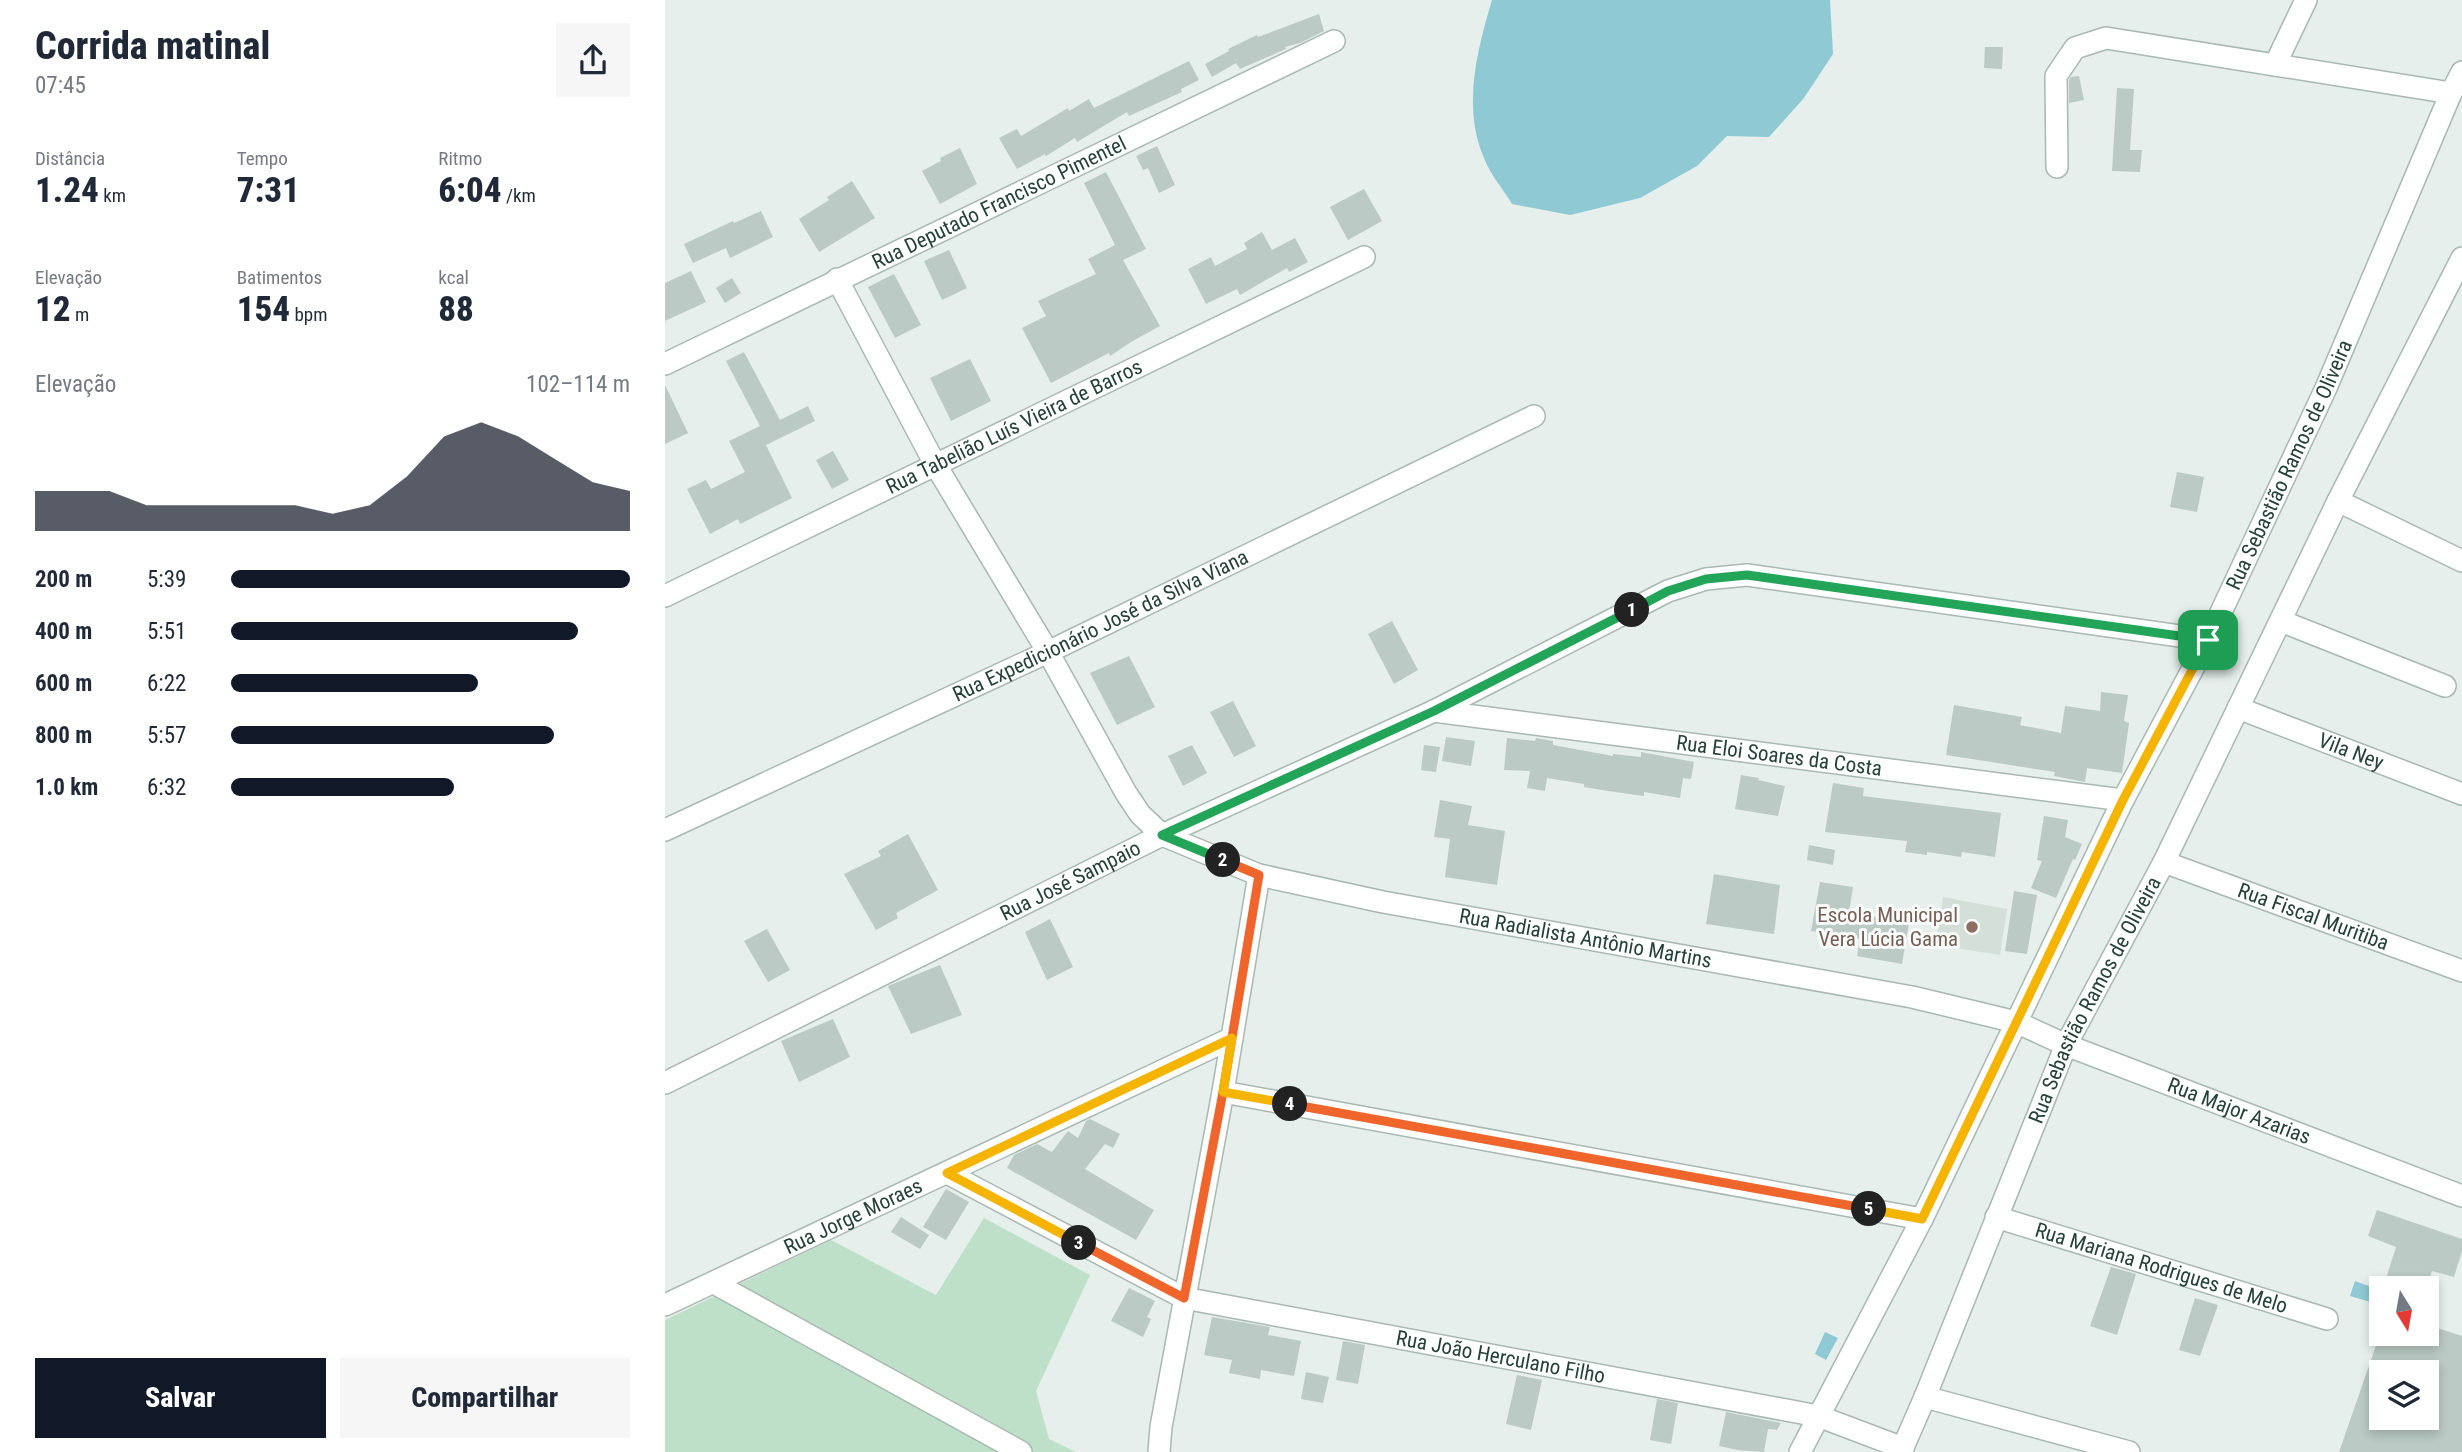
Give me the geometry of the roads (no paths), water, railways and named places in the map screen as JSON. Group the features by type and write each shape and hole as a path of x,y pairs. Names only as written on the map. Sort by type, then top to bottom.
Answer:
{"street":[{"path":"2275,65 2306,0"},
{"path":"2057,167 2056,76 2075,48 2106,38 2451,93"},
{"name":"Rua Deputado Francisco Pimentel","path":"665,364 1334,41"},
{"name":"Rua Sebastião Ramos de Oliveira","path":"1800,1452 1922,1219 2123,800 2208,640 2326,388 2462,72"},
{"name":"Rua Tabelião Luís Vieira de Barros","path":"665,596 1364,257"},
{"name":"Rua Sebastião Ramos de Oliveira","path":"1902,1450 2066,1045 2164,862 2338,501 2462,258"},
{"path":"838,279 935,464 1048,652 1126,793 1140,814 1162,835"},
{"name":"Rua Expedicionário José da Silva Viana","path":"665,831 1048,652 1534,416"},
{"path":"2338,501 2462,561"},
{"name":"Rua José Sampaio","path":"665,1083 1162,835 1434,711 1668,591 1706,579 1747,575 2208,640"},
{"path":"2281,621 2445,687"},
{"name":"Vila Ney","path":"2238,708 2462,794"},
{"name":"Rua Eloi Soares da Costa","path":"1434,711 2123,800"},
{"name":"Rua Radialista Antônio Martins","path":"1162,835 1259,875 1383,902 1912,997 2017,1022"},
{"name":"Rua Fiscal Muritiba","path":"2164,862 2462,971"},
{"path":"1159,1452 1161,1427 1223,1092 1259,875"},
{"name":"Rua Major Azarias","path":"2017,1022 2066,1045 2462,1196"},
{"name":"Rua Jorge Moraes","path":"665,1305 1232,1038"},
{"path":"1223,1092 1922,1219"},
{"name":"Rua João Herculano Filho","path":"947,1173 1184,1298 1818,1416 1902,1450"},
{"name":"Rua Mariana Rodrigues de Melo","path":"1996,1217 2327,1319"},
{"path":"714,1283 1021,1452"},
{"path":"1925,1397 2129,1452"}],"water":[{"path":"1492,0 1830,0 1833,54 1804,98 1769,137 1727,136 1697,166 1640,198 1570,215 1512,204 1493,176 1477,139 1474,79"},
{"path":"2355,1281 2369,1286 2369,1302 2350,1296"},
{"path":"1825,1332 1838,1338 1826,1360 1815,1354"}],"place":[{"name":"Escola Municipal Vera Lúcia Gama","path":"1972,927"}]}
